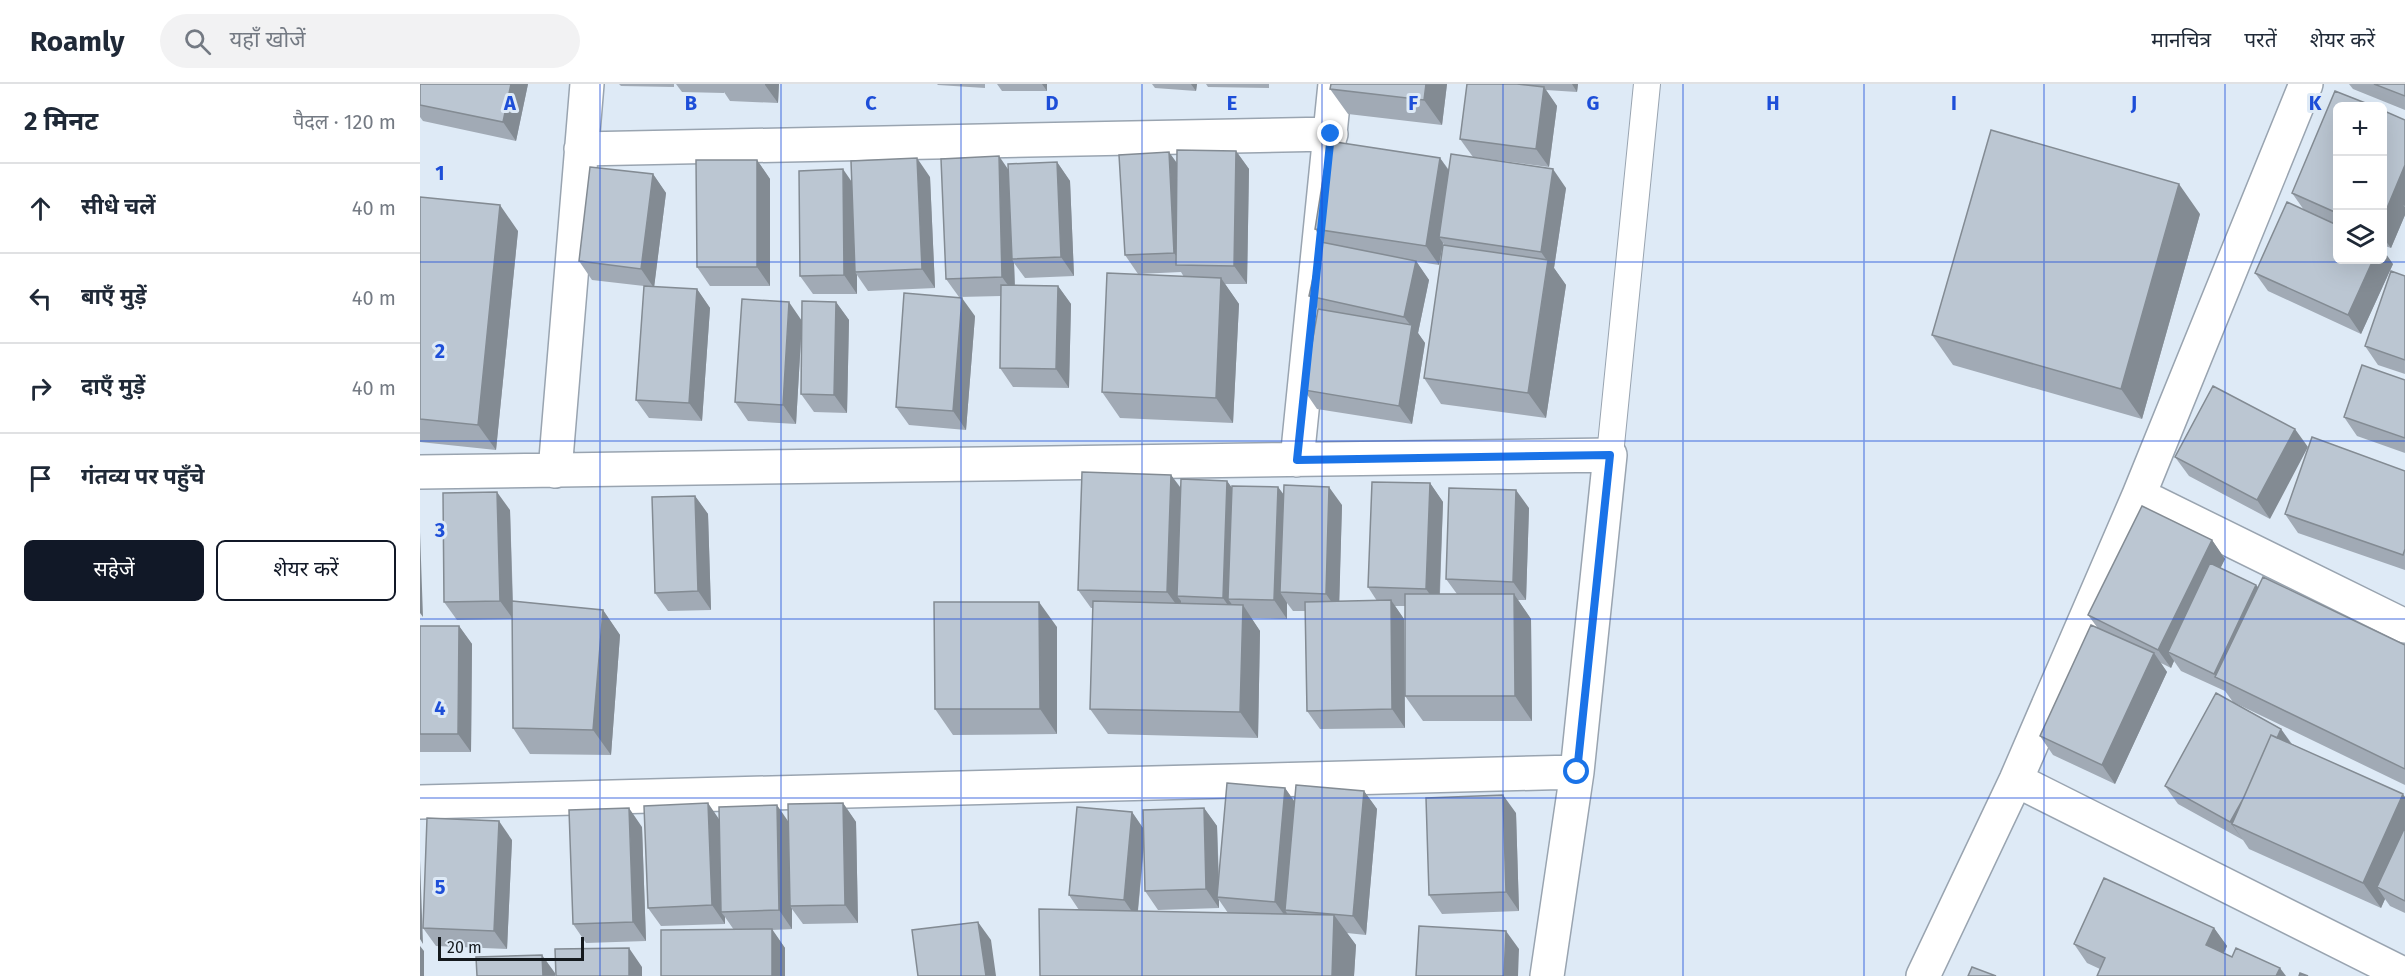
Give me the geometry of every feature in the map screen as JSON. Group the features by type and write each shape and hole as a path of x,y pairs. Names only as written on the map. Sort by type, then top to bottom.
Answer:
{"street":[{"path":"555,471 587,84"},
{"path":"1297,460 1335,84"},
{"path":"1923,976 2016,780 2139,495 2306,84"},
{"path":"581,149 1331,134"},
{"path":"420,472 1610,455 1577,772 1547,976"},
{"path":"2139,495 2405,626"},
{"path":"420,802 1577,772"},
{"path":"2016,780 2405,975"}],"lane":[{"path":"1610,455 1647,84"}],"building":[{"path":"420,84 511,84 503,122 420,105"},
{"path":"1331,84 1426,84 1424,100 1330,89"},
{"path":"1467,84 1517,84 1544,87 1536,149 1460,139"},
{"path":"2374,84 2405,84 2405,96"},
{"path":"2335,91 2363,102 2333,102 2333,211 2292,193"},
{"path":"2387,112 2405,120 2405,165 2387,208"},
{"path":"1991,130 2179,184 2121,389 1932,335"},
{"path":"1329,141 1440,158 1426,246 1315,229"},
{"path":"1177,150 1236,151 1234,266 1176,265"},
{"path":"1169,152 1174,253 1125,255 1119,155"},
{"path":"1451,154 1553,169 1541,252 1439,237"},
{"path":"999,156 1002,277 946,279 941,159"},
{"path":"917,158 922,269 855,272 851,161"},
{"path":"696,160 757,160 757,267 697,267"},
{"path":"1057,162 1061,257 1012,259 1008,164"},
{"path":"590,167 653,174 641,269 579,261"},
{"path":"843,169 844,275 800,276 799,171"},
{"path":"420,197 500,205 478,425 420,419"},
{"path":"2287,202 2333,223 2333,264 2371,264 2348,315 2255,273"},
{"path":"1321,242 1416,261 1404,317 1309,296"},
{"path":"1443,245 1548,260 1528,393 1424,378"},
{"path":"2391,271 2405,276 2405,360 2365,346"},
{"path":"1107,273 1221,278 1216,398 1102,392"},
{"path":"1001,285 1058,286 1056,369 1000,368"},
{"path":"644,286 697,289 689,403 636,400"},
{"path":"904,293 962,298 953,411 896,407"},
{"path":"742,299 789,302 783,405 735,402"},
{"path":"802,301 836,302 834,395 801,394"},
{"path":"1318,309 1412,325 1399,406 1304,390"},
{"path":"2362,365 2405,380 2405,438 2344,417"},
{"path":"2213,386 2295,429 2257,500 2175,457"},
{"path":"2312,437 2405,471 2405,549 2403,555 2285,514"},
{"path":"1082,472 1171,475 1167,592 1078,590"},
{"path":"1181,479 1227,481 1223,598 1177,596"},
{"path":"1372,482 1430,483 1426,589 1368,587"},
{"path":"1284,485 1329,487 1326,594 1280,592"},
{"path":"1232,486 1278,487 1274,600 1228,599"},
{"path":"1449,488 1516,490 1513,582 1446,579"},
{"path":"497,492 500,601 444,602 443,493"},
{"path":"695,496 698,591 655,593 652,497"},
{"path":"2142,506 2212,540 2158,650 2088,615"},
{"path":"2210,563 2256,585 2214,674 2168,652"},
{"path":"2263,577 2405,645 2405,769 2215,677"},
{"path":"1405,594 1514,594 1515,696 1405,696"},
{"path":"1391,600 1392,709 1307,711 1305,602"},
{"path":"512,601 603,610 593,730 513,728"},
{"path":"1093,601 1243,605 1240,712 1090,709"},
{"path":"934,602 1039,602 1040,709 935,709"},
{"path":"2091,625 2154,653 2102,765 2040,736"},
{"path":"420,626 459,626 458,734 420,734"},
{"path":"2216,693 2281,729 2277,738 2271,735 2244,797 2230,822 2165,786"},
{"path":"2271,735 2403,794 2363,883 2232,824"},
{"path":"1227,783 1285,788 1275,902 1217,897"},
{"path":"1296,785 1364,791 1353,916 1285,910"},
{"path":"1503,795 1506,892 1429,895 1426,798"},
{"path":"708,803 712,905 648,908 644,806"},
{"path":"843,803 845,905 790,906 788,804"},
{"path":"777,805 779,910 721,912 719,807"},
{"path":"1077,807 1132,812 1124,900 1069,895"},
{"path":"629,808 633,922 573,924 569,810"},
{"path":"1204,808 1206,889 1145,891 1143,810"},
{"path":"427,818 499,821 494,931 423,928"},
{"path":"2405,827 2405,901 2377,887"},
{"path":"2104,878 2214,928 2206,945 2232,957 2236,948 2280,968 2276,976 2097,976 2105,958 2074,944"},
{"path":"1039,909 1334,915 1332,976 1040,976"},
{"path":"978,922 986,976 918,976 912,930"},
{"path":"1419,926 1506,931 1504,976 1416,976"},
{"path":"772,929 772,976 661,976 661,930"},
{"path":"629,948 629,976 556,976 555,949"},
{"path":"542,955 543,976 477,976 476,957"},
{"path":"1972,967 1996,976 1968,976"}],"route":[{"path":"1331,134 1297,460 1610,455 1577,772"}]}
